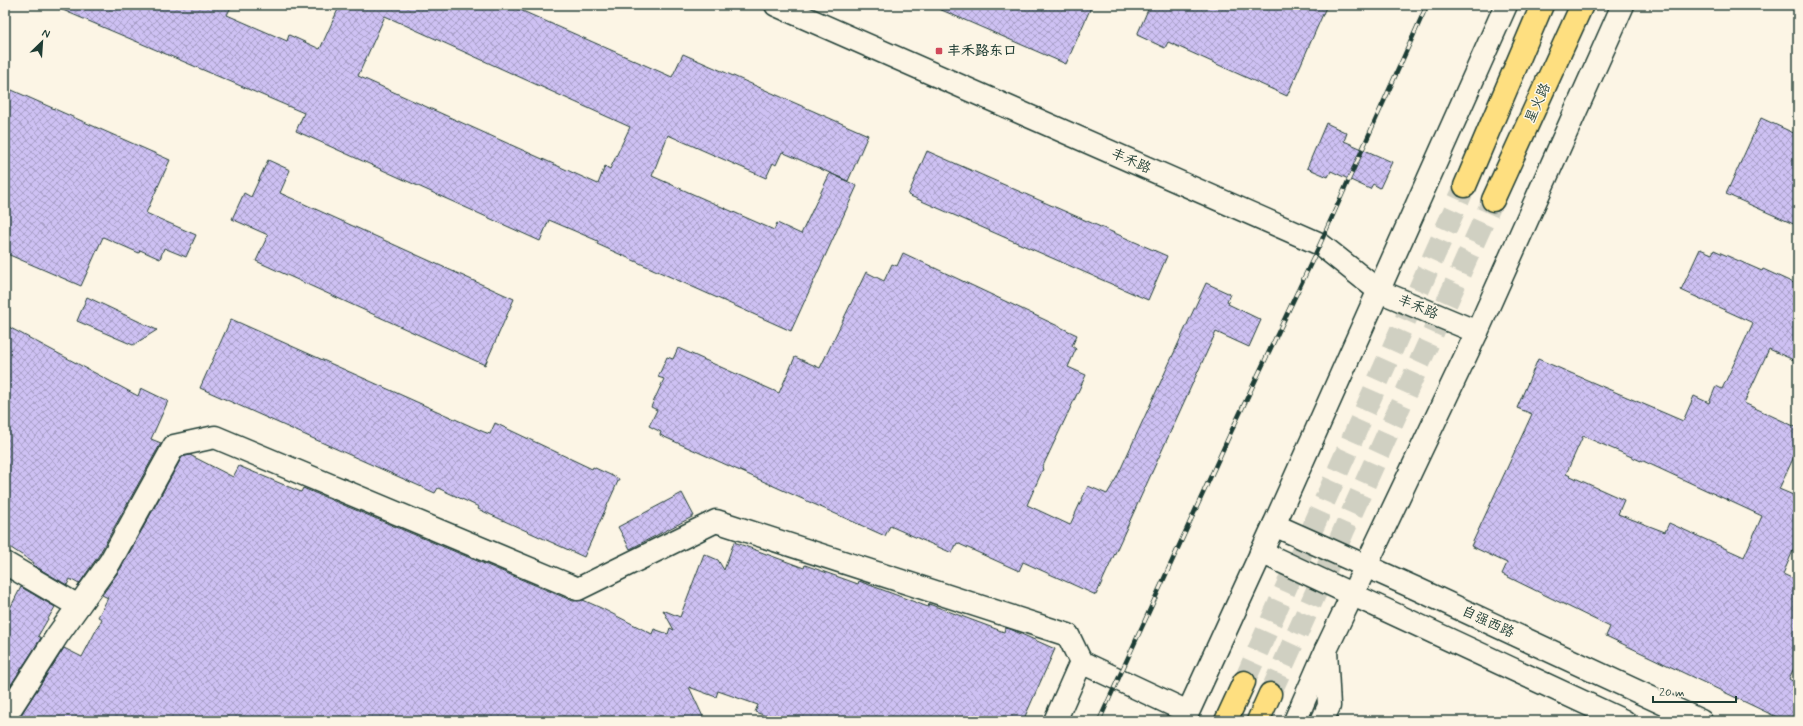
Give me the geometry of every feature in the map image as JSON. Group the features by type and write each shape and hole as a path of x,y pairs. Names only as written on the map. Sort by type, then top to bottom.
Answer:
{"main road":[{"path":"1465,186 1542,5"},
{"name":"星火路","path":"1494,200 1582,5"},
{"path":"1226,721 1244,682"},
{"path":"1258,721 1270,694"}],"street":[{"name":"丰禾路","path":"776,5 1320,244 1379,291 1477,332"},
{"path":"5,717 57,636 110,562 174,446 215,437 578,589 716,521 1068,635 1081,662 1186,716 1274,525 1506,5"},
{"path":"1295,721 1352,594 1477,332 1623,5"},
{"name":"自强西路","path":"1274,525 1701,721"},
{"path":"1261,552 1624,721"},
{"path":"5,563 78,606"},
{"path":"1322,721 1329,706 1326,650"},
{"path":"1055,721 1081,662"}],"building":[{"path":"51,5 232,5 227,15 287,41 289,35 320,49 340,5 509,5 672,77 683,54 868,135 848,181 832,174 857,186 791,331 597,244 598,241 549,220 540,241 296,131 304,113","holes":["385,16 630,127 610,169 605,166 598,184 358,76","668,135 766,178 773,163 776,165 782,152 830,173 801,234 777,223 774,230 652,176"]},
{"path":"930,5 1092,5 1066,64"},
{"path":"1150,5 1327,5 1287,96 1168,42 1165,48 1137,35"},
{"path":"5,87 170,160 146,213 196,235 186,257 164,248 160,259 140,250 139,253 103,237 81,286 5,253"},
{"path":"1761,118 1798,135 1798,226 1726,194"},
{"path":"1326,123 1347,133 1344,141 1392,162 1380,188 1373,184 1370,189 1331,171 1328,177 1307,168"},
{"path":"927,151 1167,256 1148,300 908,195"},
{"path":"268,160 290,170 280,193 514,299 485,365 256,261 268,235 232,219 244,193 251,197"},
{"path":"1700,249 1712,254 1714,250 1762,271 1763,269 1798,285 1798,362 1769,349 1744,403 1798,428 1798,448 1779,489 1798,497 1798,539 1783,574 1798,581 1798,659 1789,679 1798,684 1798,721 1785,721 1606,636 1610,627 1502,574 1507,563 1471,546 1532,414 1517,408 1538,359 1683,421 1694,396 1709,403 1716,386 1722,389 1753,323 1681,290","holes":["1583,436 1762,516 1744,557 1669,523 1665,532 1618,514 1624,500 1566,474"]},
{"path":"903,253 1077,335 1072,346 1076,349 1068,367 1086,375 1042,468 1043,469 1027,505 1070,525 1088,486 1107,494 1117,477 1206,283 1230,294 1227,301 1229,302 1228,304 1261,320 1249,347 1216,332 1096,595 1023,562 1019,571 957,543 952,553 890,526 885,536 660,435 661,432 649,426 657,410 651,407 664,379 658,377 667,357 673,359 678,348 779,393 795,357 820,368 866,272 884,281 892,264 897,266"},
{"path":"87,297 157,330 133,345 77,321"},
{"path":"231,319 484,432 490,434 495,423 592,469 593,467 619,479 584,557 478,509 479,507 438,488 435,493 200,388"},
{"path":"5,325 138,396 141,388 168,401 151,439 161,443 99,555 79,584 70,579 67,585 33,565 34,563 5,544"},
{"path":"190,455 233,477 239,466 301,492 303,488 573,601 583,600 652,634 654,629 668,634 670,628 674,630 663,610 680,617 704,554 718,560 724,570 734,542 804,568 805,565 858,584 859,581 928,607 929,604 1004,632 1005,628 1010,629 1055,649 1023,721 780,721 755,712 758,705 718,691 716,697 689,687 705,721 17,721 64,648 82,657 102,619 98,617 108,598 102,595 121,568 182,457"},
{"path":"682,493 694,516 630,549 618,527"},
{"path":"21,587 55,607 38,636 41,638 5,694 5,618"}],"tunnel":[{"path":"1244,682 1465,186"},
{"path":"1270,694 1493,200"}],"railway":[{"path":"1099,721 1231,432 1320,244 1427,5"}],"place":[{"name":"丰禾路东口","path":"939,51"}]}
